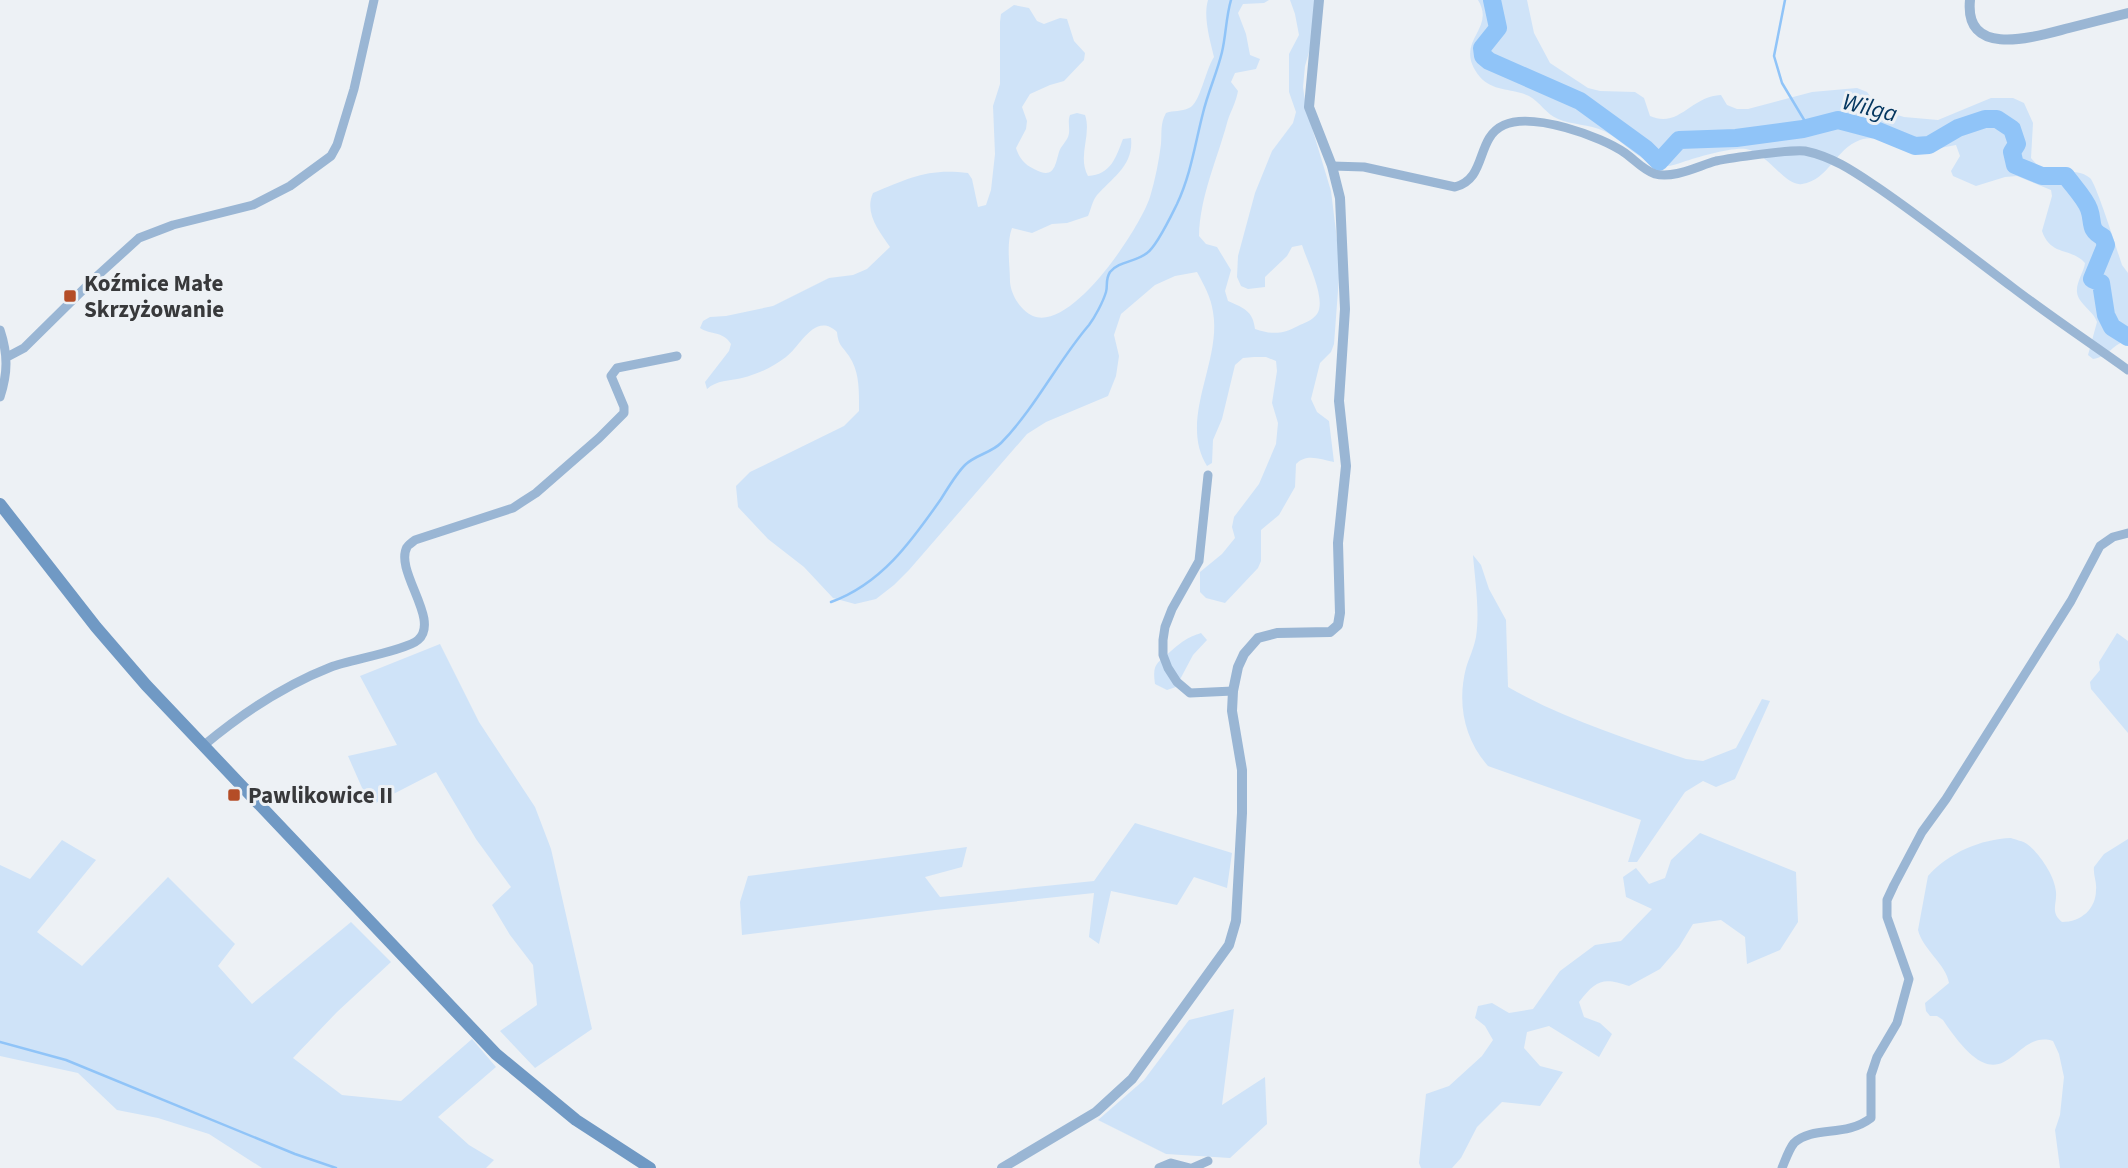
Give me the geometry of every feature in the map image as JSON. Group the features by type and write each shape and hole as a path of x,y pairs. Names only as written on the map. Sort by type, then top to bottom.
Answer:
{"main road":[{"path":"0,504 96,627 203,746 496,1054 576,1120 650,1168"}],"street":[{"path":"7,357 24,348 96,276 139,238 173,225 253,205 290,186 331,156 337,145 354,89 374,0"},
{"path":"1002,1168 1096,1112 1132,1079 1230,945 1236,921 1243,783 1234,724 1233,691 1244,654 1258,638 1277,632 1330,632 1338,625 1338,543 1346,466 1339,401 1345,309 1341,212 1332,166 1309,107 1319,0"},
{"path":"1970,0 1970,14 1977,28 1998,40 2031,38 2128,13"},
{"path":"1332,166 1364,167 1455,187 1467,184 1475,173 1485,146 1492,136 1503,125 1521,121 1587,133 1624,152 1647,170 1667,176 1720,160 1803,150 1838,161 1902,204 2023,296 2128,370"},
{"path":"0,330 7,357 6,377 0,397"},
{"path":"203,746 240,718 310,677 355,659 407,646 418,640 423,634 424,617 407,567 407,547 415,540 513,508 536,493 624,413 611,376 612,371 677,356"},
{"path":"1208,475 1199,561 1165,627 1163,655 1177,682 1190,693 1233,691"},
{"path":"1782,1168 1793,1144 1811,1134 1851,1130 1871,1118 1871,1075 1877,1058 1897,1023 1909,979 1887,917 1887,900 1894,884 1922,832 1946,799 2071,601 2099,546 2113,537 2128,533"},
{"path":"1159,1168 1171,1163 1191,1168 1208,1161"}],"shaded area":[{"path":"1208,0 1269,0 1264,3 1243,4 1238,13 1250,55 1260,59 1256,69 1235,73 1231,82 1238,91 1206,192 1199,236 1206,244 1217,247 1231,270 1225,291 1228,301 1247,311 1255,329 1277,333 1308,321 1317,314 1319,308 1318,290 1302,245 1292,247 1287,256 1265,277 1265,287 1248,289 1241,286 1237,277 1238,256 1255,193 1272,151 1293,123 1296,112 1289,92 1289,54 1299,35 1290,0 1317,0 1314,35 1305,66 1303,87 1306,108 1331,191 1340,264 1334,344 1331,352 1320,363 1311,399 1317,412 1329,421 1334,462 1309,458 1296,464 1295,487 1279,515 1261,530 1261,561 1258,568 1225,603 1206,598 1200,592 1200,572 1222,554 1235,538 1232,527 1234,517 1259,484 1276,444 1278,423 1272,403 1277,371 1276,361 1266,357 1243,358 1235,365 1222,419 1213,440 1212,463 1207,466 1199,448 1197,429 1212,351 1213,312 1209,296 1197,272 1175,276 1155,285 1121,314 1114,335 1119,356 1116,376 1108,396 1046,422 1027,434 909,570 876,599 855,604 833,598 804,567 768,539 738,507 736,486 750,472 844,426 859,411 858,382 853,362 839,343 837,332 822,326 815,328 786,357 771,367 748,376 719,382 707,389 705,382 729,351 731,344 721,335 700,328 703,321 710,317 773,306 829,278 853,275 867,269 890,247 872,215 870,208 873,193 897,183 930,173 968,173 972,179 978,207 986,205 991,190 995,154 993,106 1000,84 1001,14 1014,5 1029,8 1037,21 1044,24 1060,18 1067,19 1074,41 1085,53 1084,60 1064,81 1030,94 1022,107 1027,121 1026,129 1016,148 1023,161 1041,172 1050,172 1068,137 1070,115 1077,113 1085,115 1087,123 1084,161 1088,176 1107,169 1123,139 1131,138 1126,163 1095,197 1088,216 1067,223 1052,224 1032,233 1012,228 1009,248 1010,282 1017,302 1033,316 1049,317 1066,309 1085,294 1102,274 1144,212 1155,177 1166,113 1189,108 1199,94 1214,57 1207,21"},
{"path":"1478,0 1527,0 1534,33 1550,63 1588,88 1635,92 1644,98 1650,116 1660,119 1677,115 1701,101 1721,95 1727,105 1748,109 1812,92 1857,88 1867,92 1881,110 1904,117 1938,120 1991,98 2013,98 2024,103 2033,123 2031,158 2045,169 2083,174 2093,183 2122,265 2128,273 2128,340 2098,358 2093,359 2088,355 2097,322 2077,292 2085,263 2051,245 2042,231 2052,196 2051,190 2017,176 1976,186 1953,176 1951,171 1960,156 1956,145 1919,152 1895,147 1886,138 1863,139 1851,144 1819,177 1802,184 1789,180 1762,157 1746,149 1714,153 1671,166 1655,164 1604,131 1558,119 1529,96 1485,82 1472,65 1470,54 1482,20"},
{"path":"1473,555 1481,565 1489,589 1506,620 1508,687 1529,698 1618,735 1686,759 1703,761 1736,748 1762,699 1770,701 1735,779 1716,787 1703,781 1685,792 1637,862 1628,862 1641,820 1488,766 1473,744 1465,720 1462,694 1477,627"},
{"path":"1201,633 1207,640 1193,655 1176,687 1167,690 1155,684 1154,672 1159,662 1185,640"},
{"path":"2117,633 2128,641 2128,733 2091,689 2090,682 2100,670 2099,662"},
{"path":"440,644 479,722 535,807 551,849 592,1029 535,1068 500,1031 537,1005 533,965 492,905 511,887 476,839 436,772 370,806 348,756 397,745 360,676"},
{"path":"1135,823 1232,853 1227,888 1194,877 1177,905 1111,891 1099,944 1089,937 1094,893 742,935 740,902 748,876 967,847 962,867 925,877 940,897 1094,881"},
{"path":"1700,833 1796,872 1798,922 1780,950 1747,964 1745,937 1721,920 1693,924 1679,947 1660,969 1629,986 1601,982 1590,989 1579,1002 1584,1017 1600,1023 1612,1034 1599,1057 1549,1026 1527,1032 1524,1048 1540,1066 1563,1072 1540,1106 1502,1102 1477,1127 1461,1158 1452,1168 1421,1168 1419,1163 1426,1094 1449,1086 1482,1056 1493,1040 1485,1026 1475,1018 1478,1006 1492,1003 1509,1013 1533,1009 1560,971 1595,945 1621,941 1652,909 1626,897 1623,877 1636,868 1649,884 1665,878 1671,860"},
{"path":"2011,838 2027,844 2046,865 2055,886 2055,912 2062,922 2081,917 2090,908 2096,890 2094,867 2104,854 2128,839 2128,1168 2060,1168 2055,1130 2060,1115 2064,1077 2053,1041 2039,1040 2027,1045 2006,1061 1994,1065 1981,1061 1964,1048 1943,1020 1930,1016 1926,1011 1925,1003 1949,983 1944,970 1918,930 1928,876 1955,854 1977,844"},
{"path":"62,840 96,860 37,932 82,966 168,877 235,944 218,966 252,1004 351,922 391,962 293,1058 342,1095 401,1101 472,1039 496,1067 438,1117 469,1145 494,1160 486,1168 262,1168 209,1134 158,1118 117,1110 78,1073 0,1056 0,865 30,879"},
{"path":"1234,1009 1222,1105 1265,1077 1267,1124 1230,1158 1166,1154 1098,1120 1144,1080 1189,1020"}],"waterway":[{"path":"831,602 865,584 894,560 965,465 993,449 1014,429 1094,318 1105,296 1110,272 1143,256 1155,244 1186,181 1205,105 1222,52 1231,0"},
{"name":"Wilga","path":"1492,0 1498,28 1482,48 1483,56 1580,101 1646,149 1659,162 1679,140 1736,138 1803,129 1838,120 1876,130 1915,146 1929,145 1958,128 1985,119 1997,119 2012,129 2017,144 2012,152 2015,165 2042,176 2066,176 2085,201 2093,228 2103,237 2106,245 2092,279 2101,283 2106,315 2112,327 2128,337"},
{"path":"1785,0 1774,56 1782,83 1809,128"},
{"path":"0,1042 66,1060 295,1154 336,1168"}],"place":[{"name":"Koźmice Małe Skrzyżowanie","path":"70,296"},
{"name":"Pawlikowice II","path":"234,795"}]}
